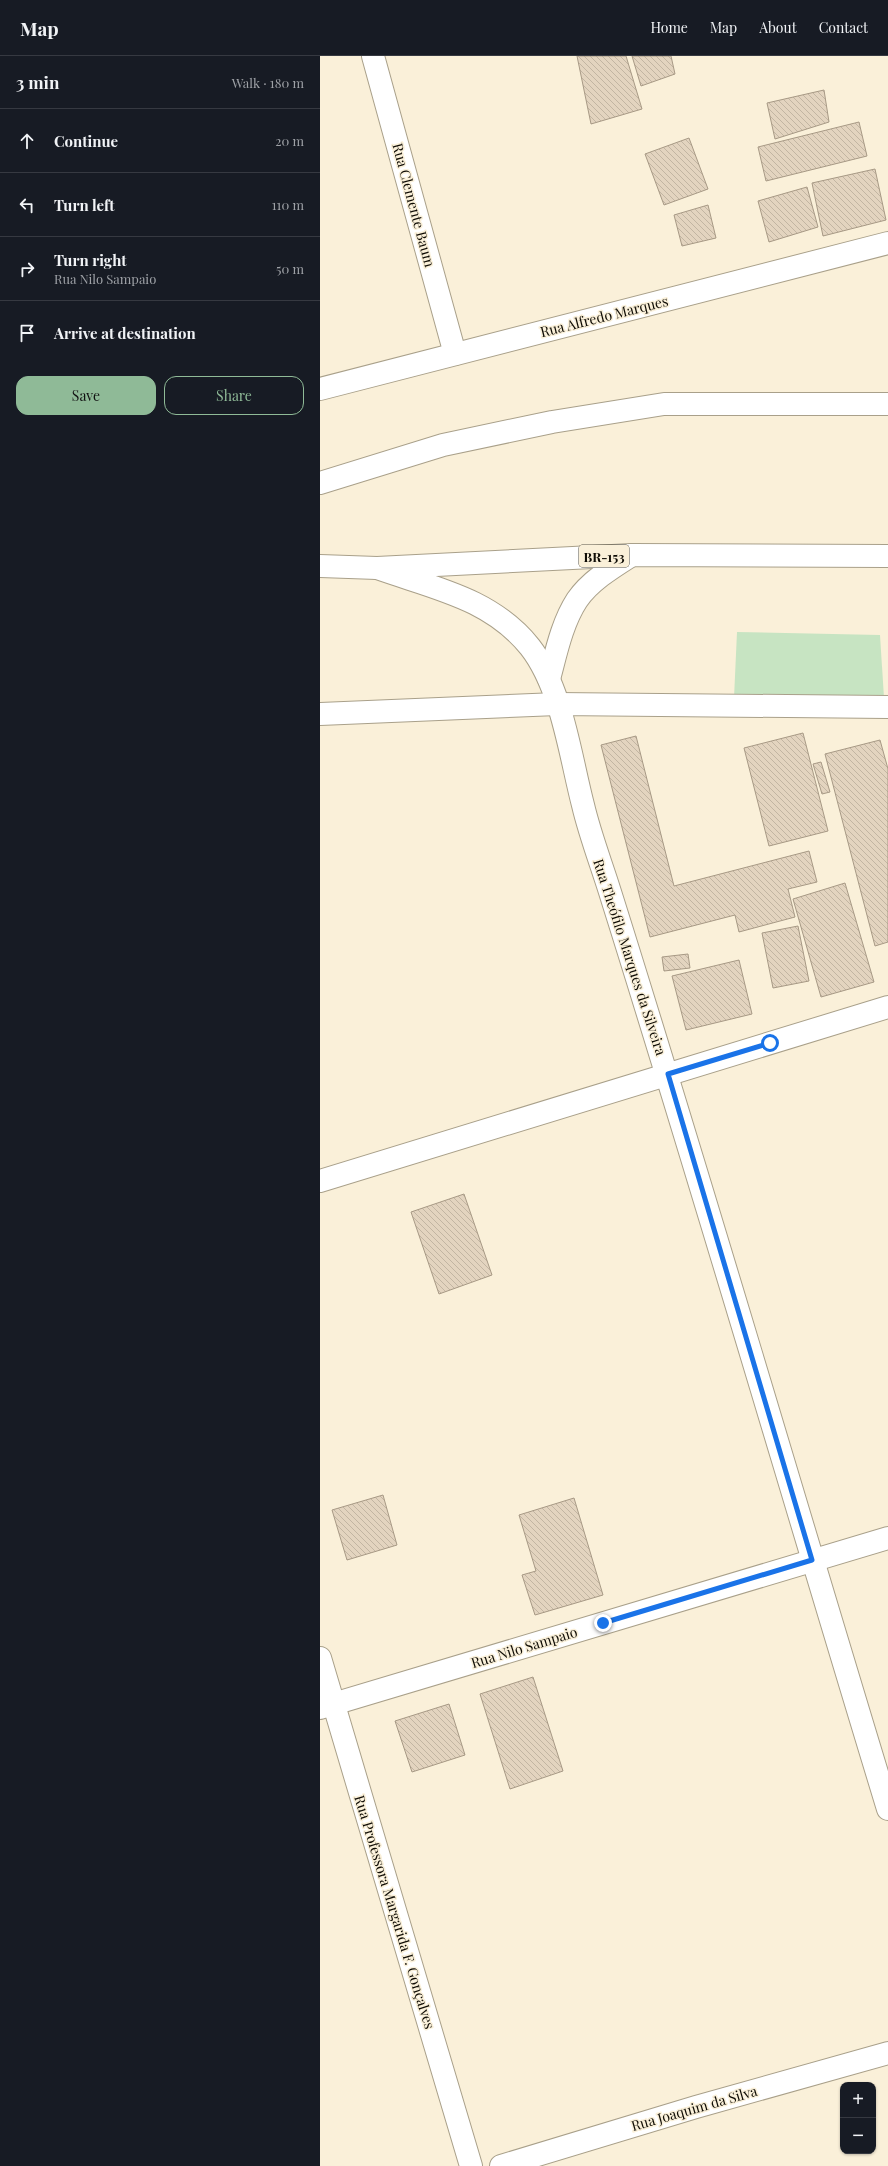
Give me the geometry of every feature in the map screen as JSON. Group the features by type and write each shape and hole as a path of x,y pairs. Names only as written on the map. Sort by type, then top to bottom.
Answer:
{"main road":[{"name":"Rua Clemente Baum","path":"373,56 455,354"},
{"name":"Rua Alfredo Marques","path":"320,389 888,243"},
{"path":"320,483 443,445 552,422 664,404 888,404"},
{"path":"549,679 564,626 578,600 607,571 632,555"},
{"name":"BR-153","path":"320,566 377,568 632,555 888,556"},
{"name":"Rua Theófilo Marques da Silveira","path":"377,568 456,593 497,616 531,648 549,679 557,704 584,810 668,1074 812,1560 888,1809"},
{"path":"320,714 557,704 888,707"},
{"path":"320,1180 888,1007"},
{"name":"Rua Nilo Sampaio","path":"327,1706 888,1538"},
{"name":"Rua Professora Margarida F. Gonçalves","path":"320,1658 327,1706 471,2166"},
{"name":"Rua Joaquim da Silva","path":"501,2166 696,2107 888,2053"}],"green space":[{"path":"737,632 880,635 884,698 734,698"}],"building":[{"path":"577,56 626,56 642,109 591,124"},
{"path":"632,56 671,56 675,74 641,86"},
{"path":"824,90 829,122 775,139 767,103"},
{"path":"859,122 867,156 766,181 758,147"},
{"path":"689,138 708,189 664,205 645,154"},
{"path":"875,169 886,220 823,236 812,183"},
{"path":"807,187 818,227 769,242 758,201"},
{"path":"708,205 716,238 682,246 674,215"},
{"path":"803,733 828,831 769,846 744,748"},
{"path":"636,736 674,886 809,851 817,882 788,889 795,917 739,932 735,915 650,937 601,745"},
{"path":"880,740 888,769 888,942 875,946 825,754"},
{"path":"821,762 830,792 822,794 813,764"},
{"path":"845,883 874,982 821,997 793,899"},
{"path":"798,926 809,981 773,988 762,933"},
{"path":"688,954 690,968 664,971 662,957"},
{"path":"739,960 752,1014 686,1030 672,976"},
{"path":"464,1194 492,1275 439,1294 411,1212"},
{"path":"383,1495 397,1545 347,1560 332,1510"},
{"path":"574,1498 603,1595 535,1615 522,1575 536,1571 519,1515"},
{"path":"533,1677 563,1771 510,1789 480,1694"},
{"path":"449,1704 465,1755 412,1772 395,1721"}],"route":[{"path":"603,1623 812,1560 668,1074 770,1043"}]}
